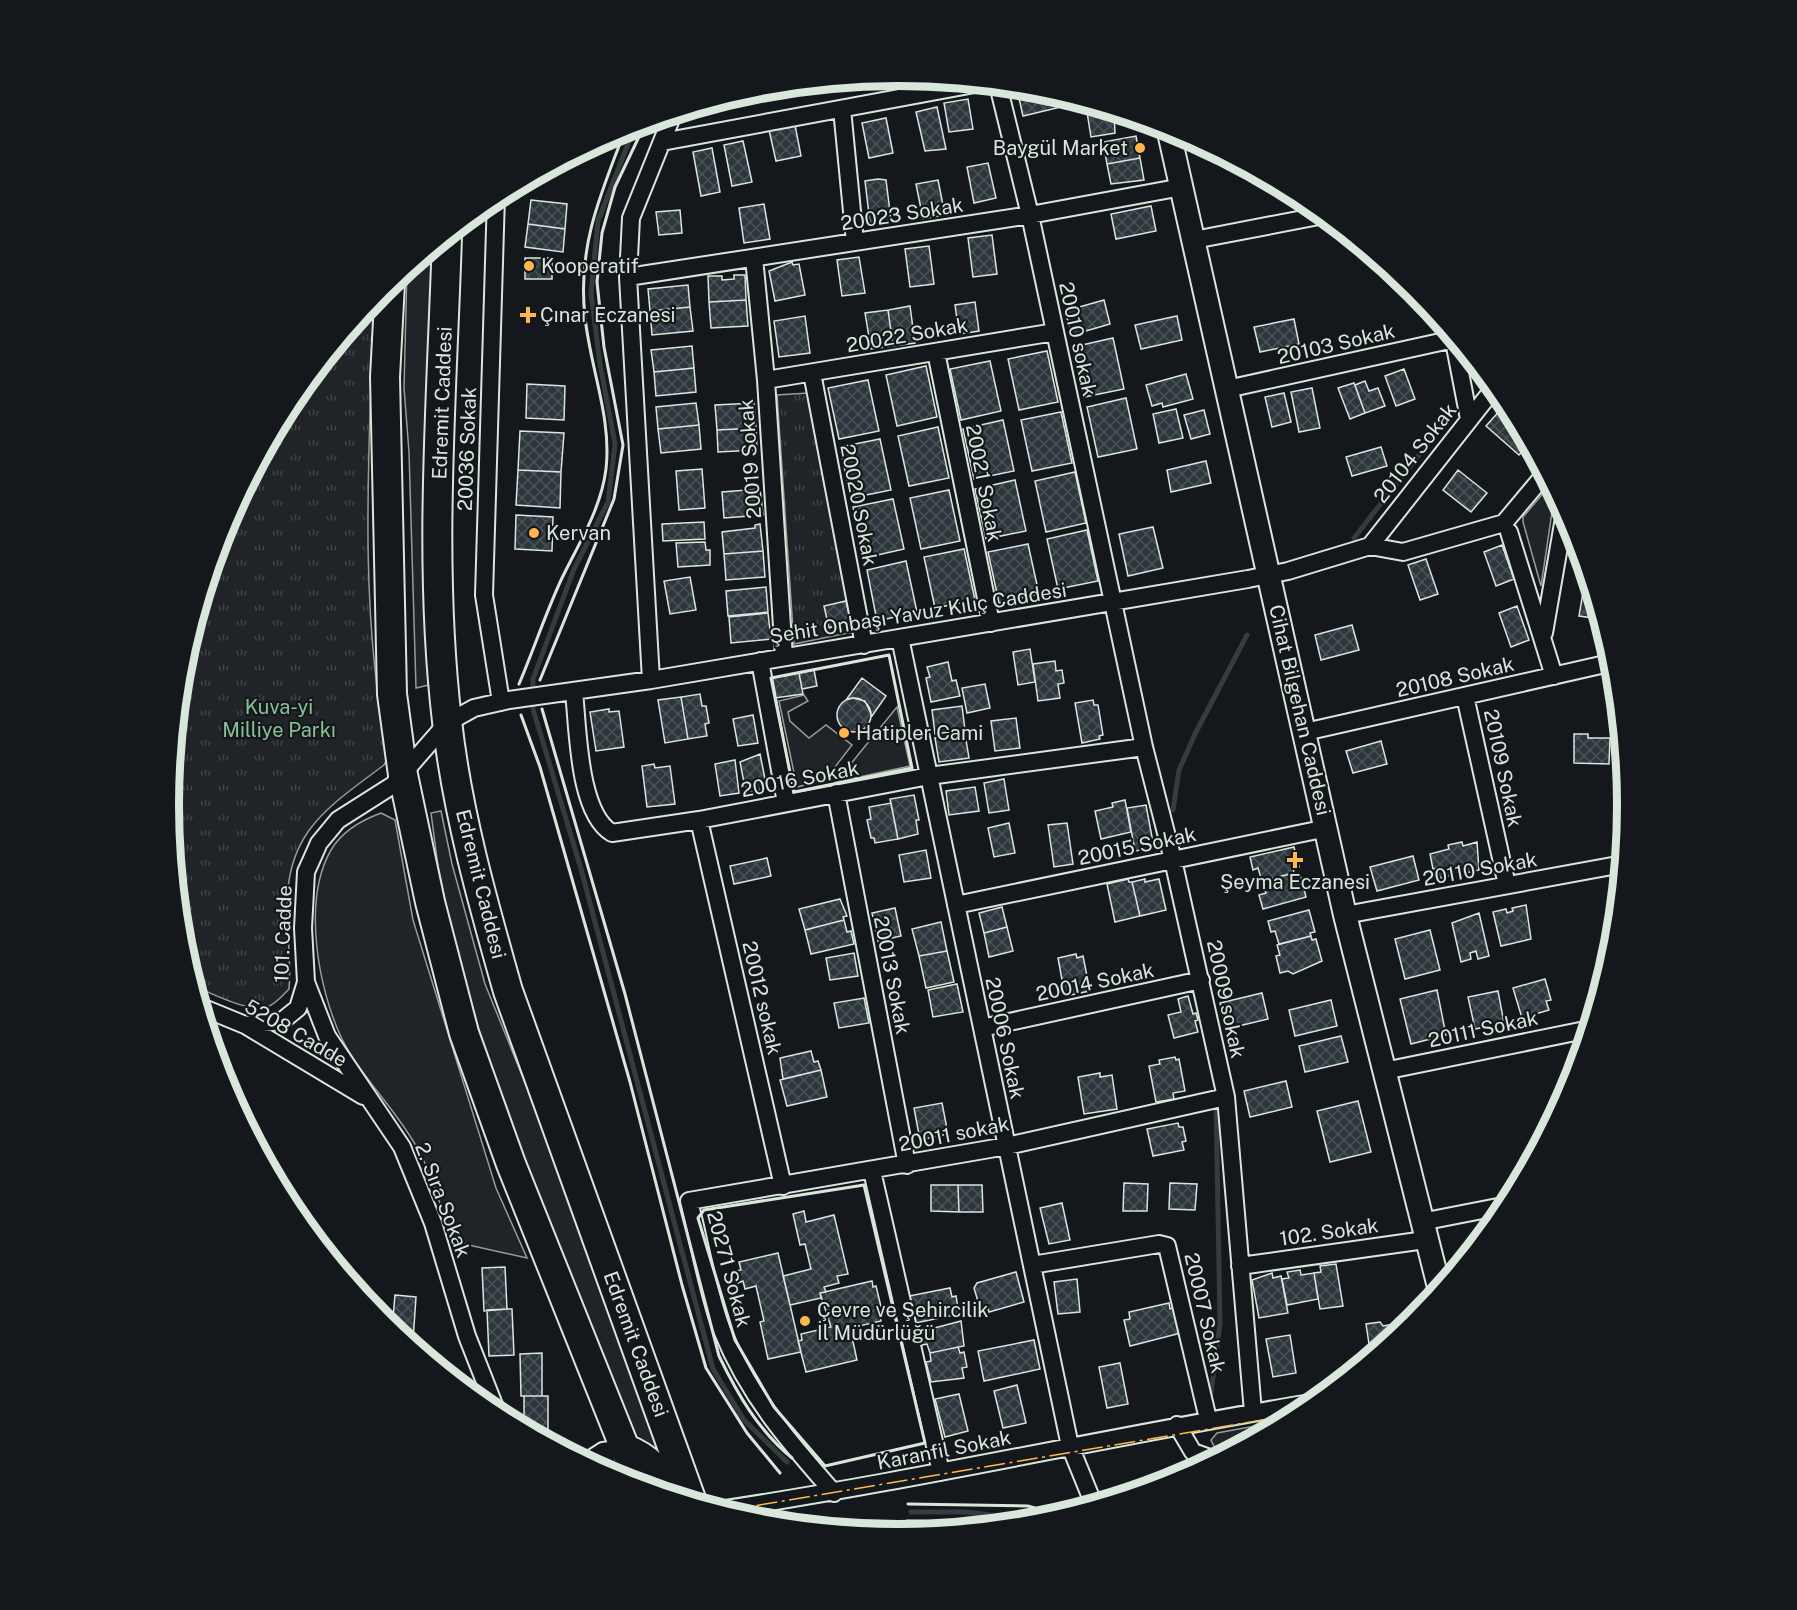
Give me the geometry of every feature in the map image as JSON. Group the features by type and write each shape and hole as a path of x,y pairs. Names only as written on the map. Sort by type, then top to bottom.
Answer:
{"highway":[{"name":"Edremit Caddesi","path":"447,245 436,558 447,723 483,904 508,991 689,1493"},
{"path":"389,297 385,377 392,694 403,775 430,902 464,1033 613,1449 630,1473"},
{"path":"613,1449 644,1456 659,1472 665,1485"}],"main road":[{"name":"Cihat Bilgehan Caddesi","path":"1171,139 1346,915 1437,1281"}],"street":[{"path":"662,142 954,88"},
{"name":"20010 sokak","path":"1000,93 1030,215 1115,602"},
{"path":"842,109 855,242"},
{"path":"651,680 628,278 631,219 669,123"},
{"name":"20023 Sokak","path":"628,278 1030,215 1182,187"},
{"name":"20036 Sokak","path":"496,209 484,595 505,701"},
{"path":"1194,240 1313,217"},
{"name":"20019 Sokak","path":"754,258 766,380 784,657"},
{"name":"20022 Sokak","path":"766,380 1055,332"},
{"name":"20103 Sokak","path":"1227,388 1446,340"},
{"name":"20021 Sokak","path":"936,352 991,623"},
{"path":"1457,352 1469,418"},
{"name":"20020 Sokak","path":"812,373 864,645"},
{"name":"20104 Sokak","path":"1370,546 1489,394"},
{"path":"1370,546 1403,552 1504,523 1540,480"},
{"path":"1544,637 1562,528"},
{"path":"1509,532 1544,637 1554,676"},
{"name":"Şehit Onbaşı Yavuz Kılıç Caddesi","path":"447,723 474,708 505,701 864,645 1269,575 1370,546"},
{"name":"20009 sokak","path":"1115,602 1144,747 1173,860 1225,1097 1253,1412"},
{"name":"20006 Sokak","path":"900,638 1070,1446 1091,1498"},
{"path":"760,661 786,803"},
{"name":"20108 Sokak","path":"1305,732 1604,664"},
{"name":"20016 Sokak","path":"574,692 581,763 593,809 604,828 612,833 699,820 929,776 1144,747"},
{"name":"20109 Sokak","path":"1465,696 1507,885"},
{"name":"101. Cadde","path":"245,1025 282,1021 298,1008 306,981 303,928 306,872 319,843 338,820 393,785 447,723"},
{"name":"20013 Sokak","path":"836,793 907,1165"},
{"name":"20012 sokak","path":"699,820 783,1186"},
{"name":"20015 Sokak","path":"956,905 1327,828"},
{"name":"20110 Sokak","path":"1346,915 1615,865"},
{"name":"20014 Sokak","path":"982,1028 1200,980"},
{"name":"2. Sıra Sokak","path":"306,981 327,1036 402,1147 433,1223 467,1336 491,1398"},
{"name":"5208 Cadde","path":"210,1011 245,1025 369,1100"},
{"name":"20111 Sokak","path":"1384,1071 1582,1031"},
{"name":"20011 sokak","path":"689,1201 1006,1146 1225,1097"},
{"path":"872,1171 941,1472"},
{"name":"20271 Sokak","path":"689,1201 722,1329 743,1374 783,1436 834,1492"},
{"name":"102. Sokak","path":"1240,1266 1423,1231 1494,1209"},
{"name":"20007 Sokak","path":"1032,1265 1158,1244 1167,1246 1171,1254 1208,1419"},
{"name":"Karanfil Sokak","path":"740,1507 834,1492 1208,1419 1294,1405"},
{"path":"1177,1425 1193,1452 1204,1456"},
{"path":"595,1457 613,1449 612,1465"}],"green space":[{"path":"432,257 429,685 416,688 409,452 404,388 407,280"},
{"name":"Kuva-yi Milliye Parkı","path":"373,314 368,471 369,586 372,643 388,757 384,765 326,811 301,843 293,863 288,887 289,989 279,1000 267,1007 250,1007 204,990 185,899 179,805 185,711 193,665 217,574 253,487 300,405 328,367"},
{"path":"808,393 853,632 794,644 777,395"},
{"path":"1546,490 1553,507 1541,586 1523,522 1523,517"},
{"path":"804,695 808,701 788,712 790,721 809,738 826,725 852,745 825,780 797,787 779,701"},
{"path":"897,707 910,766 836,782"},
{"path":"441,811 452,864 485,984 528,1090 665,1470 636,1437 584,1316 494,1083 453,938 438,866 431,813"},
{"path":"381,813 395,820 413,920 496,1188 527,1258 451,1241 441,1206 419,1151 401,1122 350,1054 333,1019 320,970 315,919 322,870 331,850 341,837 360,823"},
{"path":"1263,1425 1221,1448 1215,1448 1211,1440 1217,1433"}],"building":[{"path":"847,87 864,87 848,90"},
{"path":"826,90 808,94 808,92"},
{"path":"1018,96 1065,106 1023,116"},
{"path":"968,99 973,129 949,132 944,103"},
{"path":"937,107 946,149 925,151 916,112"},
{"path":"1087,111 1114,119 1115,133 1091,137"},
{"path":"886,118 893,153 869,158 862,123"},
{"path":"795,125 801,156 776,161 769,130"},
{"path":"1136,136 1140,158 1107,164 1103,142"},
{"path":"743,141 752,182 732,186 724,145"},
{"path":"712,148 720,192 701,196 693,152"},
{"path":"1140,158 1144,180 1111,184 1107,164"},
{"path":"988,163 996,198 974,203 967,167"},
{"path":"886,180 891,220 870,223 865,181"},
{"path":"938,180 945,215 923,219 916,184"},
{"path":"531,200 567,204 565,229 528,224"},
{"path":"764,204 770,239 744,243 739,208"},
{"path":"1151,206 1156,231 1116,239 1111,214"},
{"path":"680,210 682,233 659,235 656,212"},
{"path":"528,224 565,229 563,252 525,247"},
{"path":"992,235 997,274 973,277 968,238"},
{"path":"929,246 934,284 910,287 905,249"},
{"path":"859,257 865,293 842,296 837,260"},
{"path":"525,258 552,258 552,279 525,279"},
{"path":"792,262 793,265 799,264 805,295 775,301 769,271"},
{"path":"734,275 745,275 746,300 709,302 708,276 722,276 722,280 734,279"},
{"path":"688,285 690,307 650,311 648,289"},
{"path":"746,300 748,326 711,328 709,302"},
{"path":"1104,300 1110,324 1072,335 1065,311"},
{"path":"975,302 979,331 959,334 955,305"},
{"path":"910,306 915,343 893,346 888,310"},
{"path":"690,307 693,331 652,335 650,311"},
{"path":"888,310 893,346 871,349 865,313"},
{"path":"805,316 810,353 779,357 774,321"},
{"path":"1177,316 1182,340 1141,349 1135,325"},
{"path":"1294,319 1299,344 1260,352 1254,327"},
{"path":"1113,338 1124,389 1084,397 1073,347"},
{"path":"692,346 694,368 654,372 651,350"},
{"path":"1047,351 1058,402 1019,410 1008,359"},
{"path":"990,361 1001,411 961,420 950,369"},
{"path":"926,366 937,417 897,426 886,375"},
{"path":"694,368 696,392 656,396 654,372"},
{"path":"1404,369 1415,399 1396,406 1385,376"},
{"path":"1186,374 1193,399 1163,407 1162,403 1152,406 1146,385"},
{"path":"868,380 879,431 839,439 828,388"},
{"path":"1365,381 1369,391 1378,388 1385,406 1365,413 1355,385"},
{"path":"1354,383 1365,413 1350,419 1338,388"},
{"path":"527,384 565,386 564,420 526,418"},
{"path":"1312,388 1320,428 1299,432 1291,392"},
{"path":"1284,393 1291,422 1272,427 1265,397"},
{"path":"1126,398 1137,449 1098,457 1087,407"},
{"path":"696,403 699,425 658,429 656,407"},
{"path":"754,403 756,428 717,430 715,405"},
{"path":"1176,409 1183,438 1159,443 1153,414"},
{"path":"1204,410 1210,434 1191,439 1184,415"},
{"path":"1500,410 1524,449 1519,455 1486,426"},
{"path":"1061,412 1072,463 1032,471 1021,420"},
{"path":"1003,420 1014,471 974,479 963,429"},
{"path":"699,425 701,449 661,453 658,429"},
{"path":"938,427 949,478 909,486 898,436"},
{"path":"756,428 757,450 718,452 717,430"},
{"path":"520,431 564,433 561,472 518,470"},
{"path":"880,439 891,490 851,498 840,447"},
{"path":"1381,447 1387,466 1352,476 1346,457"},
{"path":"1206,461 1211,483 1171,492 1167,470"},
{"path":"702,469 705,508 679,510 676,471"},
{"path":"518,470 561,472 560,508 516,505"},
{"path":"1458,470 1487,493 1471,512 1443,490"},
{"path":"1075,472 1086,523 1046,532 1035,481"},
{"path":"1015,480 1026,531 986,539 975,489"},
{"path":"760,489 763,515 724,518 722,492"},
{"path":"949,490 960,541 921,549 910,498"},
{"path":"893,499 904,549 864,558 853,507"},
{"name":"Kervan","path":"516,515 553,517 552,551 515,549"},
{"path":"704,522 705,539 663,541 662,524"},
{"path":"760,524 763,551 724,554 722,532 755,528 755,525"},
{"path":"1153,527 1163,568 1128,576 1119,534"},
{"path":"1087,530 1098,581 1058,589 1047,539"},
{"path":"705,542 706,550 710,550 710,565 678,567 676,543"},
{"path":"1028,544 1039,594 999,603 988,552"},
{"path":"1502,545 1514,579 1496,586 1484,552"},
{"path":"964,549 975,600 935,608 924,557"},
{"path":"763,551 765,577 726,580 724,554"},
{"path":"1426,559 1438,594 1420,600 1408,565"},
{"path":"906,561 917,612 877,621 867,570"},
{"path":"690,577 696,610 670,614 664,581"},
{"path":"766,587 768,612 728,616 726,591"},
{"path":"1583,592 1585,592 1593,618 1579,616"},
{"path":"846,601 851,620 829,628 824,606"},
{"path":"1517,606 1529,640 1511,647 1499,613"},
{"path":"768,613 771,639 731,643 729,617"},
{"path":"1352,625 1359,650 1321,660 1315,635"},
{"path":"1030,649 1035,682 1018,685 1013,652"},
{"path":"1055,661 1056,671 1062,670 1064,683 1058,684 1060,698 1038,701 1033,664"},
{"path":"948,662 952,681 956,680 960,696 931,702 926,678 930,677 927,667"},
{"path":"814,670 817,686 802,689 799,673"},
{"path":"799,673 803,694 775,698 771,678"},
{"path":"862,678 886,696 872,716 865,701 853,698 846,700"},
{"path":"985,684 990,708 967,713 962,688"},
{"path":"700,694 702,706 706,706 709,723 705,724 707,736 688,739 681,697"},
{"path":"681,697 688,739 665,743 658,700"},
{"path":"854,698 866,703 871,715 866,727 854,732 842,727 837,715 842,703"},
{"path":"1093,700 1094,705 1098,705 1103,735 1099,736 1100,739 1082,743 1075,703"},
{"path":"962,706 965,730 935,734 932,710"},
{"path":"609,709 609,712 619,711 624,747 596,751 590,712"},
{"path":"753,715 758,743 738,746 733,719"},
{"path":"1016,718 1020,748 995,751 991,721"},
{"path":"965,734 969,758 939,762 935,738"},
{"path":"1574,734 1588,734 1588,738 1610,738 1609,764 1574,763"},
{"path":"1381,741 1387,764 1353,773 1346,751"},
{"path":"760,754 767,789 746,793 740,762"},
{"path":"735,760 739,793 720,796 715,764"},
{"path":"654,764 655,768 670,766 675,804 647,807 642,766"},
{"path":"1004,779 1009,810 989,813 984,783"},
{"path":"975,787 979,811 949,815 946,791"},
{"path":"914,795 919,820 916,820 918,834 898,839 890,799"},
{"path":"1125,800 1131,832 1101,839 1095,811 1113,807 1112,803"},
{"path":"891,803 898,839 875,843 874,838 871,838 867,820 871,819 869,807"},
{"path":"1146,805 1154,848 1135,851 1127,808"},
{"path":"1009,823 1015,853 994,857 988,828"},
{"path":"1067,823 1073,864 1054,867 1048,825"},
{"path":"1462,842 1463,846 1477,842 1479,870 1461,874 1459,866 1450,868 1452,875 1440,878 1437,868 1433,869 1430,854 1449,849 1448,845"},
{"path":"1294,847 1299,867 1293,868 1294,873 1262,881 1258,868 1253,870 1250,857"},
{"path":"926,850 931,878 904,882 899,855"},
{"path":"1413,856 1419,880 1377,891 1370,867"},
{"path":"767,858 771,876 734,884 730,866"},
{"path":"1294,873 1296,878 1301,877 1306,897 1263,909 1259,895 1266,893 1262,881"},
{"path":"1128,879 1132,882 1140,916 1115,922 1107,884"},
{"path":"1145,879 1145,882 1159,879 1166,910 1140,916 1132,882"},
{"path":"840,899 847,916 843,917 844,920 805,930 799,909"},
{"path":"1526,905 1531,939 1501,946 1493,912 1506,909 1507,913 1513,911 1512,908"},
{"path":"1002,907 1007,927 984,933 979,913"},
{"path":"895,908 901,936 878,941 872,913"},
{"path":"1309,910 1315,932 1310,933 1311,936 1279,944 1275,931 1271,932 1268,921"},
{"path":"1479,913 1489,956 1478,959 1476,951 1470,953 1471,959 1461,962 1452,923"},
{"path":"844,920 847,932 851,931 854,944 811,954 805,930"},
{"path":"941,922 947,951 919,956 912,929"},
{"path":"1007,927 1013,951 989,957 984,933"},
{"path":"1430,930 1440,970 1405,979 1395,939"},
{"path":"1311,936 1312,940 1316,939 1322,961 1293,974 1288,971 1280,973 1276,956 1280,955 1277,945"},
{"path":"947,951 954,982 926,988 919,956"},
{"path":"854,953 858,976 830,980 826,958"},
{"path":"1076,954 1077,958 1083,956 1090,991 1065,996 1058,958"},
{"path":"1545,979 1551,1000 1546,1001 1549,1010 1522,1018 1513,988"},
{"path":"957,984 963,1012 933,1017 928,990"},
{"path":"1437,990 1446,1035 1411,1044 1400,999"},
{"path":"1498,991 1504,1023 1475,1029 1468,997"},
{"path":"1262,993 1268,1019 1226,1029 1220,1003"},
{"path":"1188,996 1193,1014 1196,1013 1198,1020 1195,1021 1198,1032 1174,1038 1168,1015 1181,1012 1178,999"},
{"path":"864,998 869,1023 839,1028 834,1003"},
{"path":"1331,1000 1337,1026 1295,1036 1289,1010"},
{"path":"1341,1036 1348,1062 1305,1072 1299,1046"},
{"path":"811,1051 814,1062 818,1061 821,1070 783,1079 780,1058"},
{"path":"1175,1057 1176,1060 1179,1059 1185,1091 1173,1093 1174,1099 1156,1102 1149,1066 1160,1064 1159,1060"},
{"path":"821,1070 827,1097 787,1106 780,1080"},
{"path":"1100,1073 1100,1077 1112,1075 1117,1109 1084,1114 1078,1077"},
{"path":"1286,1081 1292,1107 1250,1117 1244,1091"},
{"path":"1358,1101 1371,1152 1330,1162 1317,1111"},
{"path":"942,1103 948,1134 920,1140 914,1108"},
{"path":"1178,1123 1179,1127 1183,1127 1186,1141 1182,1142 1184,1150 1153,1156 1147,1129"},
{"path":"1124,1183 1148,1184 1147,1211 1123,1211"},
{"path":"1170,1183 1197,1184 1195,1210 1169,1209"},
{"path":"931,1185 958,1185 959,1212 931,1211"},
{"path":"958,1185 982,1185 983,1212 959,1212"},
{"path":"1062,1203 1070,1240 1049,1244 1040,1208"},
{"path":"804,1211 806,1222 834,1215 848,1274 837,1276 839,1283 824,1287 826,1292 820,1293 821,1298 790,1305 783,1276 811,1269 805,1244 800,1245 793,1214"},
{"path":"778,1253 801,1352 768,1359 760,1322 764,1321 756,1286 745,1289 743,1281 738,1283 735,1271 741,1270 739,1262"},
{"path":"1336,1264 1343,1306 1320,1309 1314,1273 1321,1272 1320,1266"},
{"path":"505,1267 507,1309 484,1311 482,1268"},
{"path":"1300,1270 1301,1275 1314,1273 1318,1299 1287,1305 1282,1279 1289,1278 1287,1272"},
{"path":"1016,1272 1024,1302 989,1312 987,1306 980,1308 974,1288 977,1283"},
{"path":"1272,1273 1273,1278 1281,1276 1288,1313 1259,1318 1252,1280"},
{"path":"1077,1279 1080,1312 1058,1314 1054,1282"},
{"path":"872,1281 873,1287 876,1286 883,1315 880,1316 881,1321 850,1328 857,1360 806,1372 798,1341 802,1340 801,1334 831,1327 820,1293"},
{"path":"950,1288 952,1297 956,1296 959,1314 915,1323 909,1296"},
{"path":"395,1295 416,1297 413,1336 393,1317"},
{"path":"1169,1303 1170,1309 1175,1307 1181,1333 1130,1346 1124,1320 1130,1319 1129,1312"},
{"path":"512,1309 514,1355 489,1356 487,1310"},
{"path":"1403,1318 1370,1349 1366,1324 1380,1322 1383,1326 1394,1324 1396,1319"},
{"path":"961,1321 964,1346 930,1353 927,1344 922,1345 919,1332"},
{"path":"1290,1335 1296,1373 1273,1377 1266,1339"},
{"path":"1034,1340 1040,1369 984,1381 978,1351"},
{"path":"958,1347 960,1353 964,1352 967,1367 962,1368 964,1378 931,1382 926,1362 931,1361 930,1353"},
{"path":"542,1353 542,1396 521,1396 520,1354"},
{"path":"1120,1363 1128,1404 1107,1408 1099,1367"},
{"path":"1017,1385 1026,1423 1003,1428 994,1391"},
{"path":"959,1394 968,1431 945,1437 935,1399"},
{"path":"524,1396 548,1396 548,1433 524,1419"}],"waterway":[{"path":"631,137 598,221 591,293 600,364 615,444 608,502 574,569 533,679 533,709 581,869 713,1369 744,1420 787,1462"},
{"path":"1354,538 1451,414"},
{"path":"1173,810 1179,770 1195,734 1247,635"},
{"path":"1211,1393 1220,1324 1216,1101"},
{"path":"911,1512 966,1512 1003,1516"}],"wall":[{"path":"540,680 614,499 623,445 604,347 597,282 602,233 615,187 640,134"},
{"path":"519,684 556,591 594,512 606,469 606,431 588,336 583,291 593,220 621,141"},
{"path":"889,655 912,768 794,792 771,678 889,655"},
{"path":"542,709 625,994 719,1356 759,1424 792,1458"},
{"path":"521,715 540,767 630,1082 682,1285 706,1368 747,1433 780,1473"},
{"path":"864,1185 925,1443 825,1466 774,1407 735,1340 698,1218 704,1210 864,1185"},
{"path":"908,1504 1028,1506 1042,1510"},
{"path":"907,1521 956,1522"}],"power":[{"path":"744,1508 1274,1418"}],"place":[{"name":"Baygül Market","path":"1140,148"},
{"name":"Kooperatif","path":"529,266"},
{"name":"Çınar Eczanesi","path":"528,315"},
{"name":"Kervan","path":"534,533"},
{"name":"Hatipler Cami","path":"844,733"},
{"name":"Şeyma Eczanesi","path":"1295,860"},
{"name":"Çevre ve Şehircilik İl Müdürlüğü","path":"805,1321"}]}
